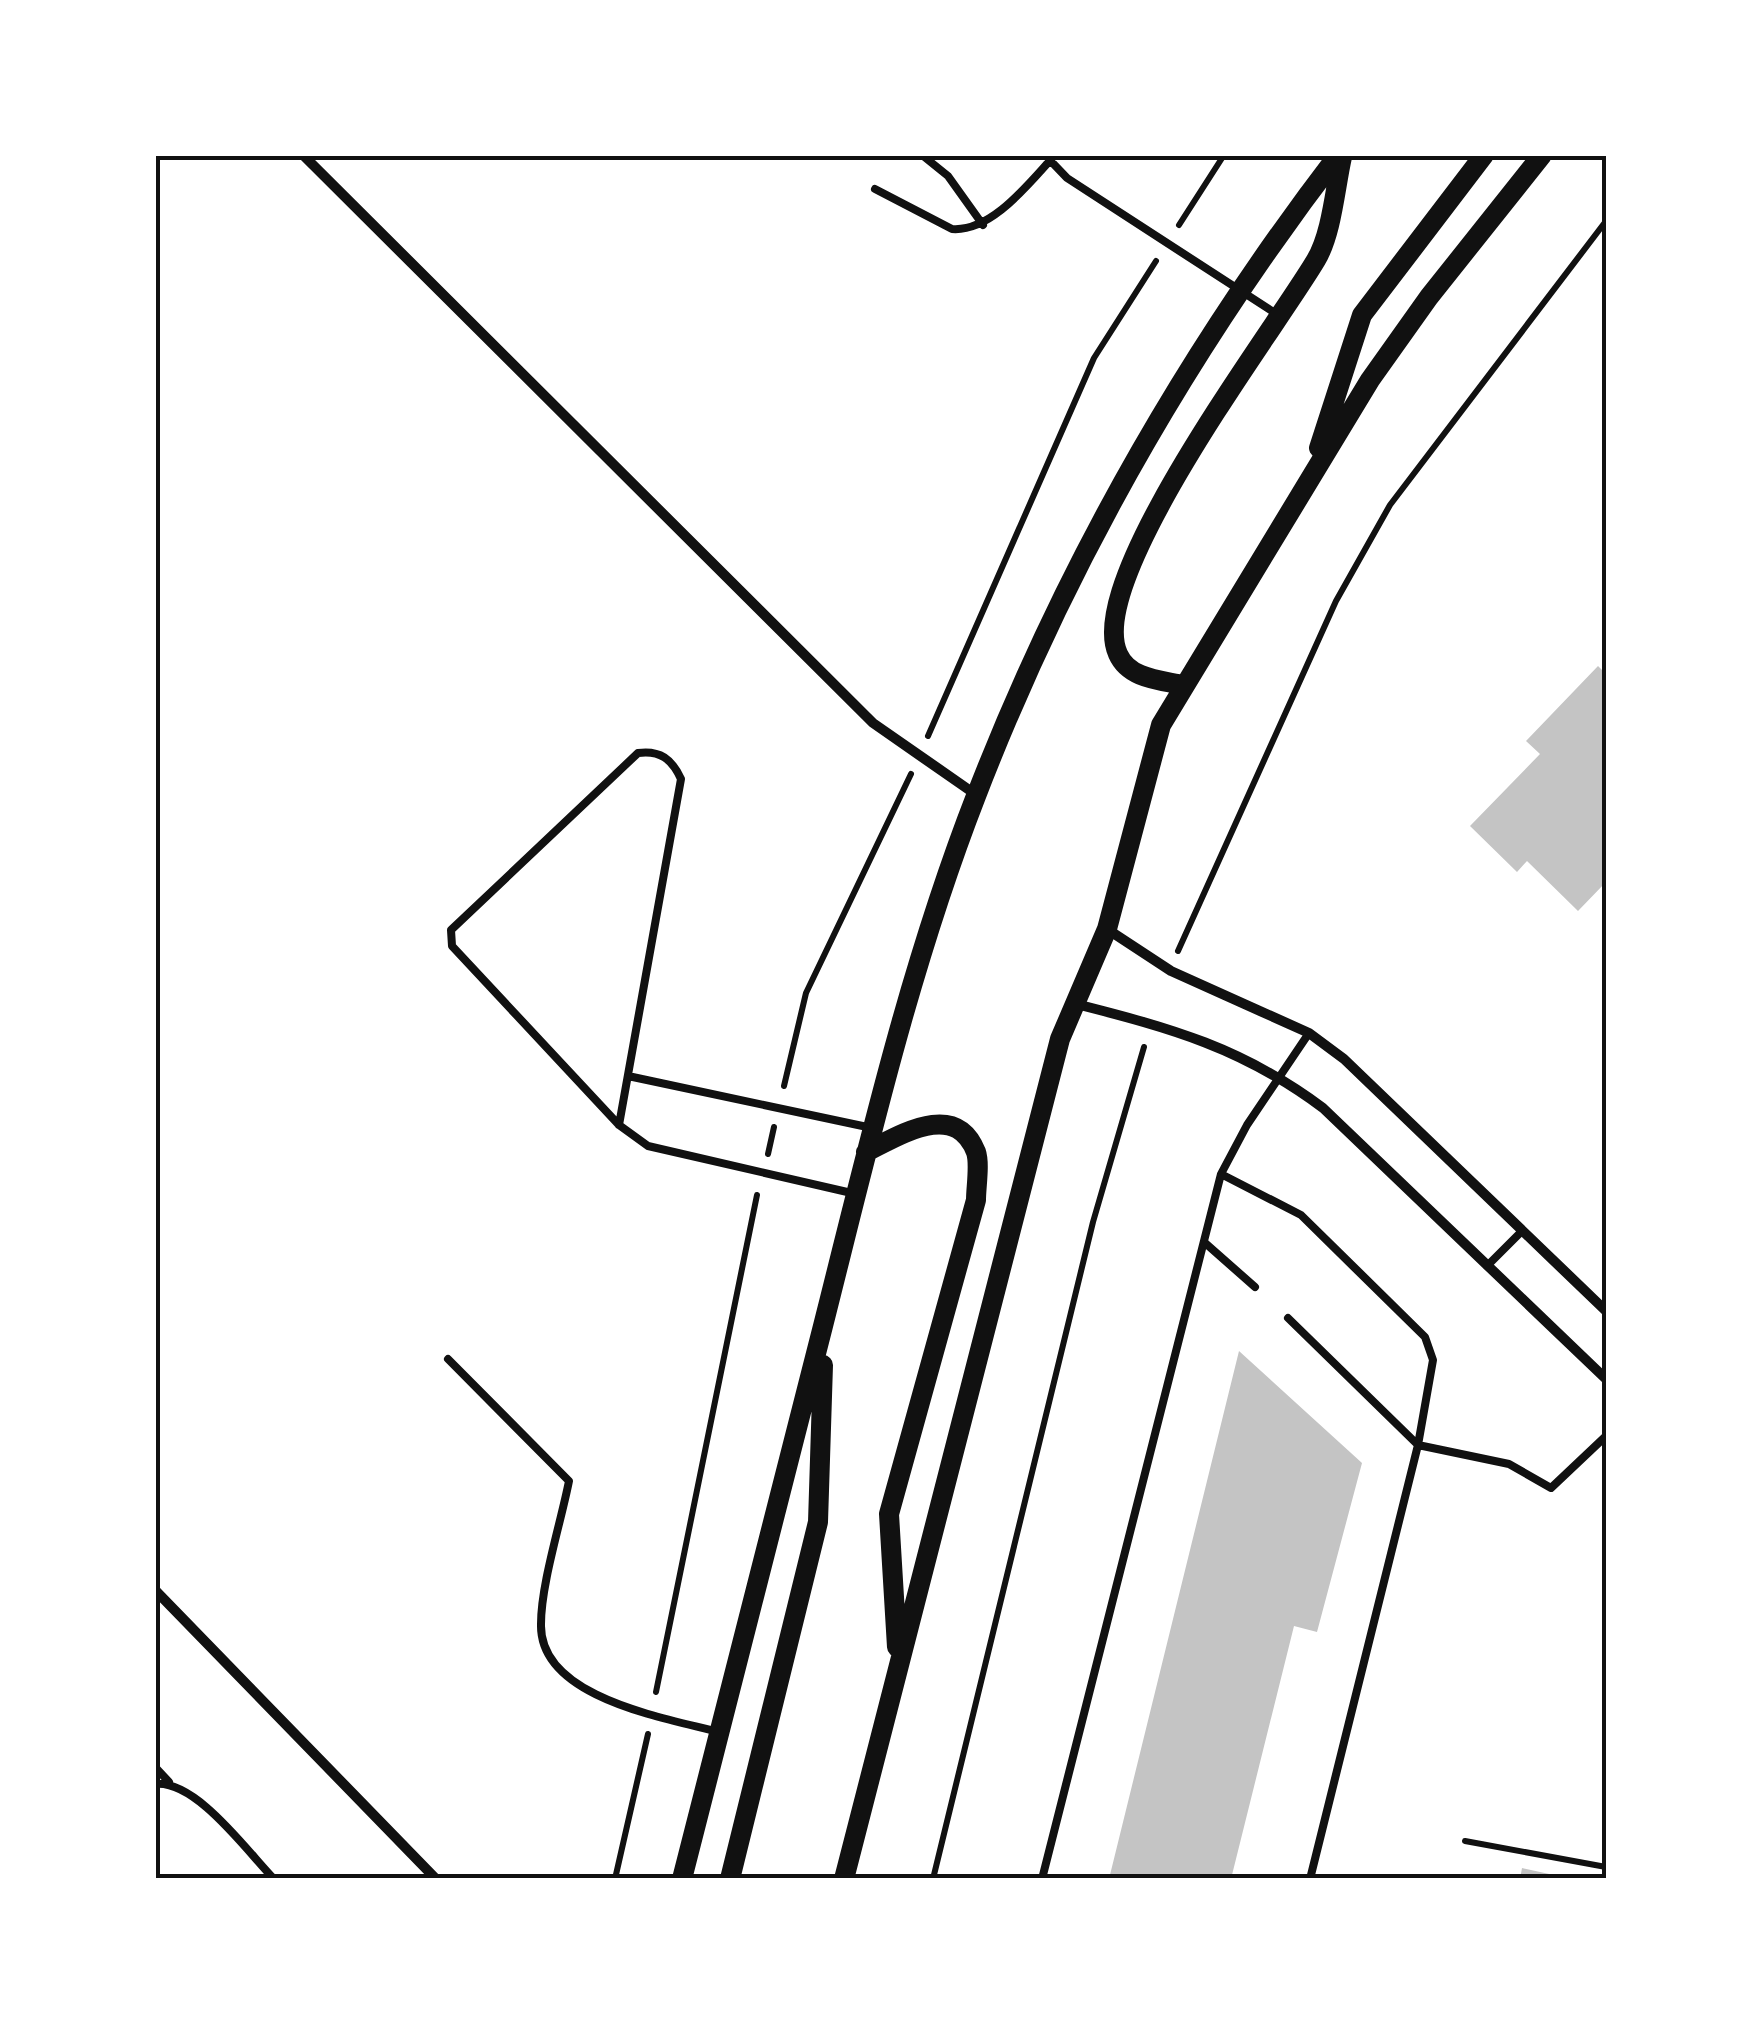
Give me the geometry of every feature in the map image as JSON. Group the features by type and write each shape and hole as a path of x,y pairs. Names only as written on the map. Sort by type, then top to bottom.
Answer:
{"main road":[{"path":"682,1879 872,1128 925,938 976,795 1076,572 1145,444 1240,291 1340,155"},
{"path":"1183,685 1144,677 1126,667 1118,655 1113,618 1121,582 1198,441 1319,256 1340,155"},
{"path":"1309,478 1362,315 1484,155"},
{"path":"844,1879 1060,1039 1108,929 1160,726 1309,478 1428,297 1542,155"},
{"path":"866,1152 921,1126 942,1122 961,1134 976,1153 976,1200 888,1514 898,1669"},
{"path":"730,1879 818,1522 824,1324"}],"street":[{"path":"302,155 872,723 976,795"},
{"path":"1108,929 1171,971 1309,1033 1344,1059 1606,1312"},
{"path":"1076,1004 1219,1044 1282,1077 1323,1108 1606,1379"},
{"path":"155,1590 436,1879"}],"lane":[{"path":"922,155 948,176 983,225"},
{"path":"875,189 952,229 983,225 1050,157 1067,178 1278,315"},
{"path":"619,1124 680,779 674,764 650,751 638,753 451,930 452,946 619,1124 648,1146 856,1194"},
{"path":"1042,1879 1220,1174 1247,1125 1309,1033"},
{"path":"628,1076 872,1128"},
{"path":"1220,1174 1300,1215 1425,1337 1432,1360 1418,1445 1310,1879"},
{"path":"1488,1266 1522,1231"},
{"path":"1204,1242 1255,1287"},
{"path":"1288,1318 1418,1445 1509,1464 1552,1488 1606,1436"},
{"path":"448,1359 569,1480 540,1626 548,1656 578,1685 604,1699 720,1732"},
{"path":"155,1767 169,1783"},
{"path":"155,1784 169,1783 191,1792 274,1879"}],"path":[{"path":"616,1879 763,1172 806,994 920,756 1094,358 1224,155"},
{"path":"1184,934 1336,601 1390,505 1606,221"},
{"path":"933,1879 1092,1222 1138,1064"},
{"path":"1466,1841 1606,1867"}],"building":[{"path":"1598,666 1606,674 1606,882 1578,911 1527,861 1517,872 1470,826 1540,754 1526,741"},
{"path":"1239,1351 1362,1463 1317,1632 1294,1626 1231,1879 1109,1879"},
{"path":"1522,1868 1563,1877 1563,1879 1520,1879"}]}
